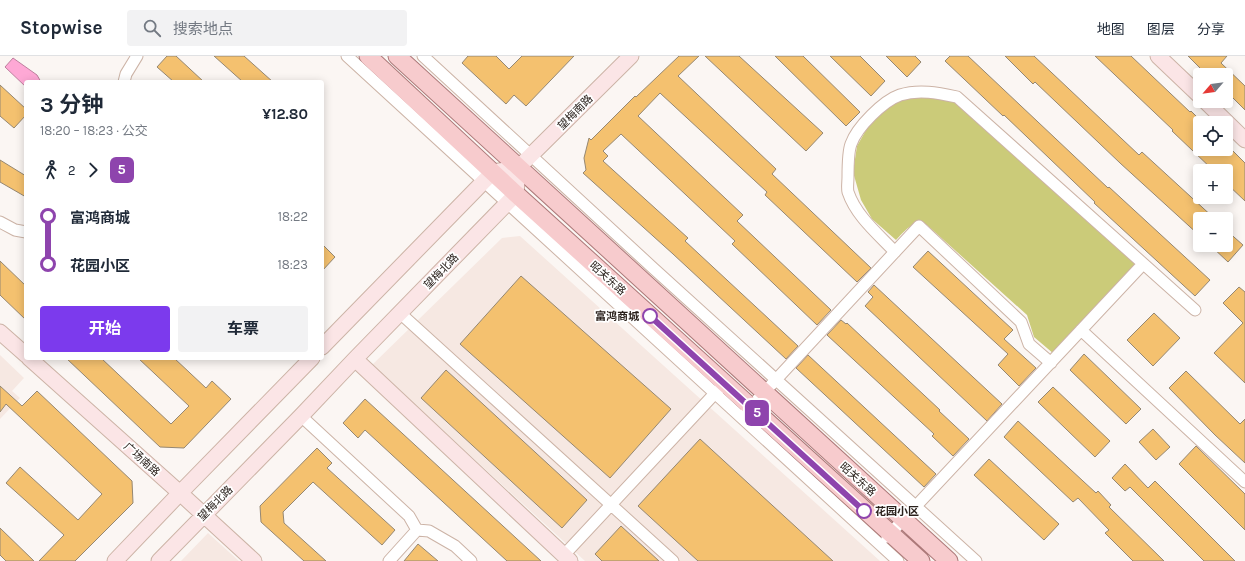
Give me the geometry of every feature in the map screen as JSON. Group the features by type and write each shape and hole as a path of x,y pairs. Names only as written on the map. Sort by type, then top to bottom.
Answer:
{"main road":[{"name":"昭关东路","path":"368,56 512,199 719,389 885,540 921,561"},
{"name":"昭关东路","path":"397,56 949,561"},
{"name":"望梅南路","path":"518,168 631,56"},
{"path":"1158,56 1193,89"},
{"path":"1212,108 1245,140"},
{"path":"324,345 489,177 518,168 512,199"},
{"name":"望梅北路","path":"159,561 512,199"},
{"path":"0,332 24,353"},
{"path":"355,359 567,558"},
{"name":"广场南路","path":"31,360 180,492 254,561"},
{"path":"115,561 180,492 310,360"}],"street":[{"path":"124,80 126,74 137,56"},
{"path":"347,56 489,177"},
{"path":"423,56 653,268 976,561"},
{"path":"895,252 859,214 848,191 848,168 851,144 865,121 887,102 909,93 933,92 957,97 1195,310"},
{"path":"0,222 15,230 24,232"},
{"path":"746,412 918,226 1021,322 1029,344 1050,363"},
{"path":"898,561 885,540 1143,264"},
{"path":"622,300 653,268"},
{"path":"400,313 673,561"},
{"path":"1081,330 1245,482"},
{"path":"567,558 611,504 719,389"},
{"path":"301,416 409,516 417,530"},
{"path":"390,561 417,530 429,530 455,546 471,561"}],"shaded area":[{"path":"13,58 37,75 40,80 24,80 24,85 5,67"},
{"path":"934,96 955,102 1137,262 1054,354 1034,337 1027,315 927,225 921,224 909,227 896,240 872,219 861,200 853,172 857,146 869,125 889,105 910,97"},
{"path":"520,236 880,561 585,561 372,365 502,238"},
{"path":"0,355 24,378 12,391 20,398 0,419"},
{"path":"208,533 239,561 181,561"}],"building":[{"path":"167,56 176,56 202,80 172,80 157,67"},
{"path":"214,56 244,56 271,80 241,80"},
{"path":"468,56 496,56 509,69 522,56 574,56 526,106 514,95 506,104 462,63"},
{"path":"679,56 699,56 678,76 776,169 772,174 871,268 857,282 765,195 767,192 660,93 638,116 743,215 737,221 831,310 817,325 732,244 735,241 621,134 603,151 608,156 603,161 688,238 685,241 798,346 786,359 583,173 586,170 584,158 589,138 591,140 635,96 636,97"},
{"path":"705,56 739,56 823,133 806,151"},
{"path":"775,56 803,56 860,112 846,126"},
{"path":"830,56 860,56 885,81 871,96"},
{"path":"886,56 915,56 921,62 907,77"},
{"path":"950,56 968,56 1108,188 1109,187 1210,280 1195,296 1094,203 1095,202 1004,115 1003,116 945,61"},
{"path":"1005,56 1034,56 1139,155 1142,152 1193,199 1193,204 1199,204 1207,212 1193,212 1193,230 1035,82 1033,84"},
{"path":"1095,56 1131,56 1190,112 1191,111 1196,116 1193,116 1193,151 1172,131 1173,130"},
{"path":"1188,56 1227,56 1221,63 1226,68 1200,68"},
{"path":"1233,74 1245,86 1245,110 1233,98"},
{"path":"0,85 24,107 24,117 14,128 0,116"},
{"path":"1233,151 1245,163 1245,201 1233,190 1233,164 1207,164 1198,156 1233,156"},
{"path":"0,160 24,175 24,196 0,182"},
{"path":"1233,236 1243,245 1228,262 1217,252 1233,252"},
{"path":"324,246 335,257 324,269"},
{"path":"928,251 1013,330 1004,339 1036,368 1019,386 998,365 1008,354 913,267"},
{"path":"0,261 24,284 24,318 0,295"},
{"path":"521,276 671,409 610,478 460,344"},
{"path":"874,285 1002,404 987,421 865,306 873,297 868,292"},
{"path":"1239,287 1245,292 1245,383 1214,353 1243,323 1223,303"},
{"path":"1154,313 1180,338 1153,366 1127,340"},
{"path":"841,320 846,324 847,323 969,439 953,456 932,436 934,434 827,335"},
{"path":"1084,354 1141,409 1126,424 1070,370"},
{"path":"808,355 936,474 924,487 796,368"},
{"path":"68,360 103,360 171,424 189,406 140,360 176,360 206,388 212,381 231,399 184,448 160,447"},
{"path":"446,370 587,500 562,528 421,398"},
{"path":"1186,371 1240,424 1245,419 1245,463 1169,388"},
{"path":"0,386 22,406 37,391 132,481 133,503 75,561 39,561 64,535 6,483 20,467 78,520 102,494 6,404 0,412"},
{"path":"1053,387 1110,441 1095,457 1038,402"},
{"path":"365,399 541,561 507,561 365,430 358,438 343,423"},
{"path":"1018,421 1096,493 1098,491 1111,505 1109,507 1164,561 1133,561 1105,533 1109,530 1078,498 1073,502 1004,437"},
{"path":"1153,429 1170,447 1156,460 1139,442"},
{"path":"700,439 833,561 698,561 638,506"},
{"path":"1196,446 1245,494 1245,530 1179,464"},
{"path":"317,448 332,463 327,468 395,530 382,545 313,482 283,512 284,523 326,561 304,561 261,522 260,506"},
{"path":"989,459 1059,524 1044,540 974,475"},
{"path":"1125,464 1148,488 1155,481 1235,561 1204,561 1130,487 1125,491 1112,478"},
{"path":"621,526 659,561 602,561 595,554"},
{"path":"0,528 34,561 6,561 0,555"},
{"path":"418,544 438,561 404,561"}],"bus line":[{"name":"5","path":"650,316 864,511"}],"place":[{"name":"富鸿商城","path":"650,316"},
{"name":"花园小区","path":"864,511"}]}
